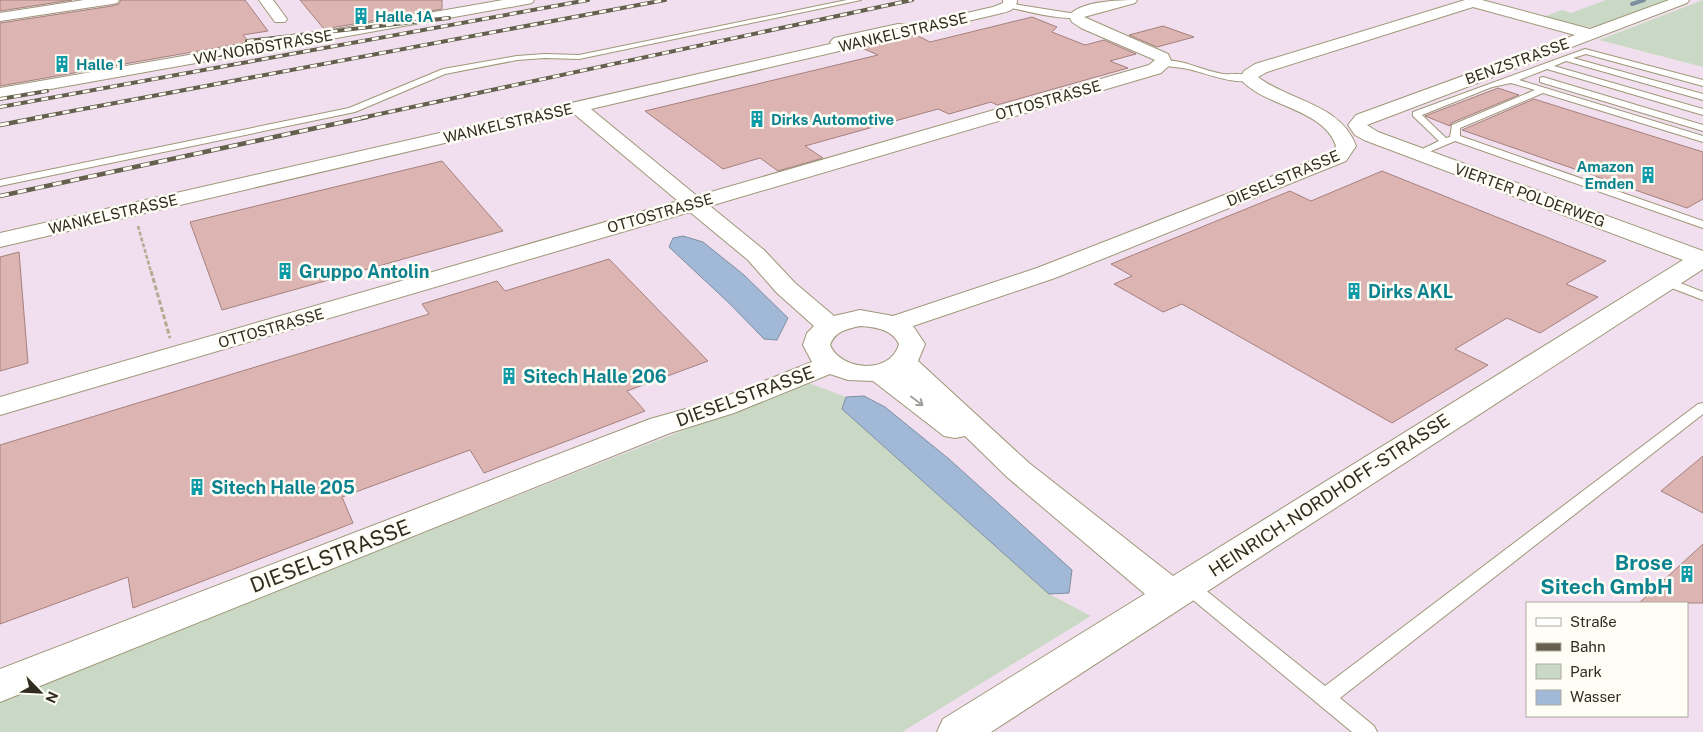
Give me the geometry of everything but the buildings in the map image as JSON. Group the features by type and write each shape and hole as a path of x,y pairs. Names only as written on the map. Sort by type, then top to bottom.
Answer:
{"street":[{"path":"0,17 112,0"},
{"path":"266,0 296,41"},
{"name":"VW-NORDSTRASSE","path":"0,93 527,0"},
{"path":"1129,0 1090,10 1076,16 1077,19 1086,25 1157,54 1162,57 1164,63"},
{"name":"BENZSTRASSE","path":"1358,128 1358,123 1363,119 1682,0"},
{"path":"1249,78 1254,71 1261,68 1473,1 1590,34"},
{"name":"WANKELSTRASSE","path":"0,240 998,10 1010,2"},
{"name":"OTTOSTRASSE","path":"0,406 1146,72 1164,63"},
{"name":"DIESELSTRASSE","path":"896,349 1046,273 1339,157 1344,153 1346,148 1345,141 1336,129 1324,119 1298,104 1258,87 1249,78"},
{"path":"577,107 756,255 786,288 839,323"},
{"name":"VIERTER POLDERWEG","path":"1358,128 1371,136 1419,154 1688,267"},
{"path":"1346,148 1374,151 1688,267"},
{"name":"HEINRICH-NORDHOFF-STRASSE","path":"957,732 1688,267"},
{"path":"896,349 857,373 823,358 816,345 818,338 839,323 872,319 896,349 959,432 1018,470 1179,590"},
{"name":"DIESELSTRASSE","path":"0,686 660,426 724,407 823,358"}],"lane":[{"path":"0,182 352,110 443,72 517,58 545,56 579,57 858,0"},
{"path":"1010,2 1053,14 1076,16"},
{"path":"1703,83 1585,51 1525,75 1490,85 1416,114 1450,140 1703,225"},
{"path":"1566,59 1703,97"},
{"path":"1164,63 1190,67 1220,76 1249,78"},
{"path":"1546,66 1703,112"},
{"path":"1525,75 1703,128"},
{"path":"1511,80 1703,139"},
{"path":"1419,154 1450,140 1455,128 1542,90"},
{"path":"1688,267 1703,296"},
{"path":"1325,698 1703,407"},
{"path":"1179,590 1325,698 1367,732"}],"path":[{"path":"133,209 175,356"}],"shaded area":[{"path":"0,0 1703,0 1599,40 1703,67 1703,732 0,732"}],"green space":[{"path":"1606,0 1674,0 1598,27 1575,26 1546,18 1546,16 1562,10 1571,13"},
{"path":"1703,0 1703,67 1599,40"},
{"path":"806,382 846,397 842,409 1049,594 1091,616 902,732 0,732 0,700"}],"water":[{"path":"683,236 703,242 744,275 788,318 777,340 764,339 669,247 673,238"},
{"path":"864,396 885,407 949,459 1072,570 1069,593 1049,594 842,409 846,397"}],"waterway":[{"path":"1632,4 1644,0"}],"railway":[{"path":"0,107 588,0"},
{"path":"35,118 665,0"},
{"path":"361,118 912,0"},
{"path":"247,41 449,18"},
{"path":"0,99 47,91"},
{"path":"0,125 42,117"},
{"path":"0,196 367,117"}],"place":[{"name":"Halle 1A","path":"361,16"},
{"name":"Halle 1","path":"62,64"},
{"name":"Dirks Automotive","path":"757,119"},
{"name":"Amazon Emden","path":"1648,175"},
{"name":"Gruppo Antolin","path":"285,271"},
{"name":"Dirks AKL","path":"1354,291"},
{"name":"Sitech Halle 206","path":"509,376"},
{"name":"Sitech Halle 205","path":"197,487"},
{"name":"Brose Sitech GmbH","path":"1687,574"}]}
